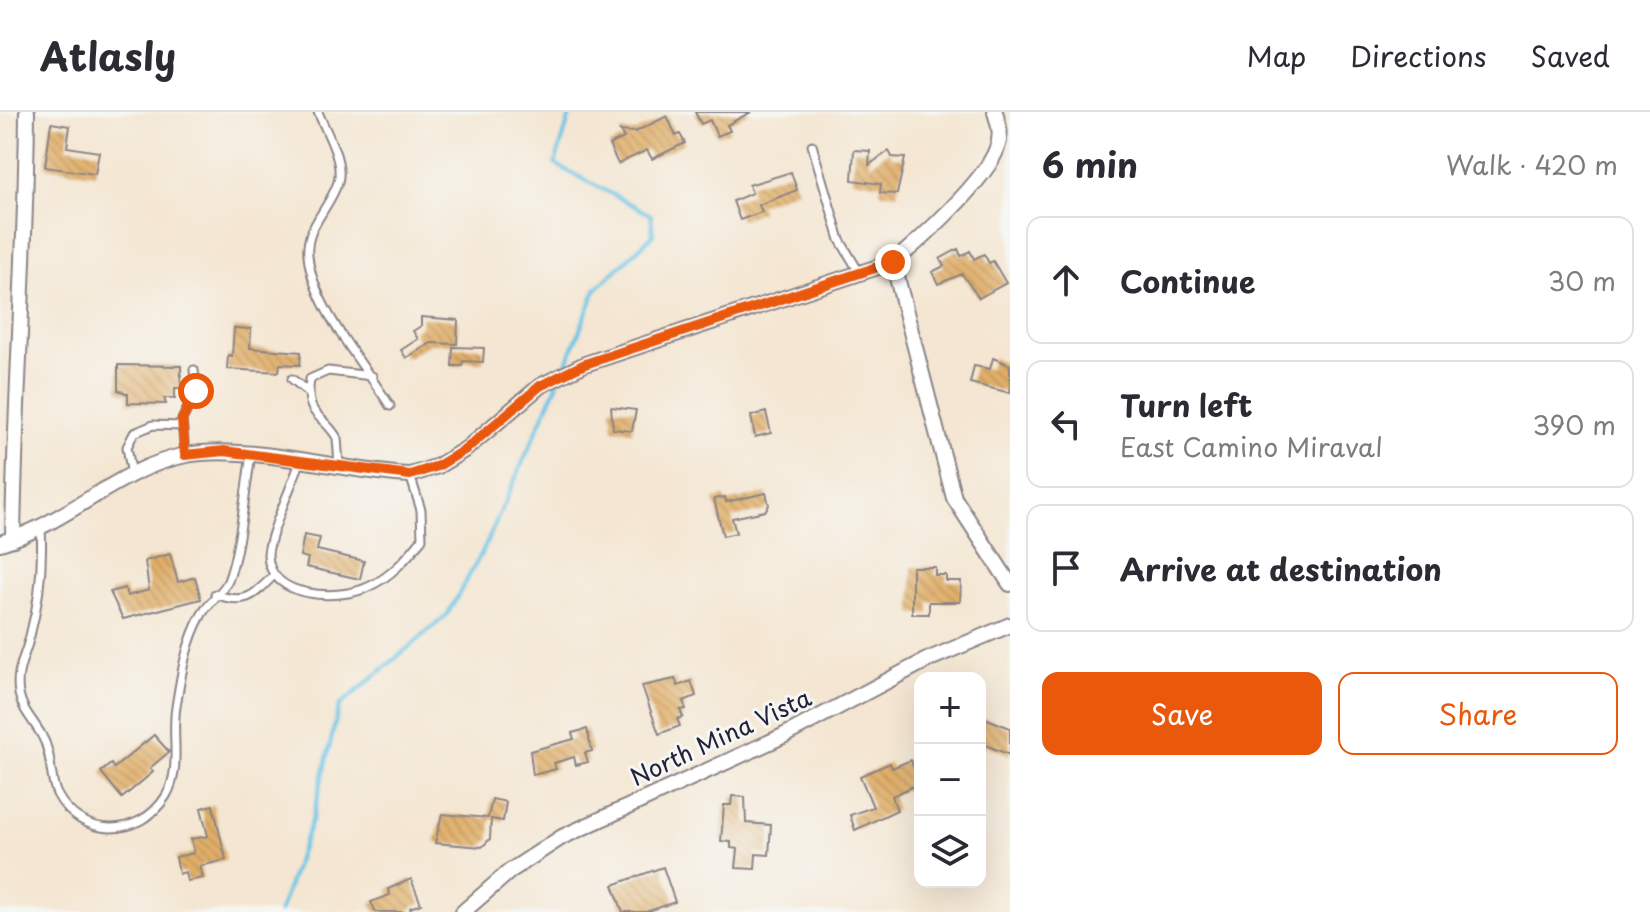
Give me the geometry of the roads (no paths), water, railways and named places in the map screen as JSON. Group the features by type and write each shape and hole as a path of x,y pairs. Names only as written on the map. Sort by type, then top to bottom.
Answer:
{"street":[{"path":"27,112 26,252 7,541 41,528 132,475 185,455 224,451 410,475 438,466 466,449 540,386 585,364 893,262 917,244 988,166 999,140 995,112"},
{"path":"893,262 954,498 1010,584"},
{"name":"North Mina Vista","path":"463,912 510,871 562,837 783,736 917,665 1010,625"}],"lane":[{"path":"318,112 338,164 338,182 308,240 311,274 325,306 390,406"},
{"path":"812,145 840,240 859,272"},
{"path":"185,455 182,426 196,391 194,370"},
{"path":"339,468 337,438 318,420 308,392 310,379 320,371 372,376"},
{"path":"292,379 308,392"},
{"path":"132,475 127,447 134,433 153,425 182,426"},
{"path":"41,528 38,589 30,638 18,672 19,693 25,712 49,752 55,790 61,801 106,831 117,831 142,819 165,798 175,760 175,711 187,649 200,618 215,594 228,581 251,455"},
{"path":"300,462 268,554 273,576 289,589 344,596 370,587 403,564 422,539 421,510 410,475"},
{"path":"215,594 235,602 250,597 273,576"}],"waterway":[{"path":"565,368 596,289 653,235 651,215 555,164 571,112"},
{"path":"279,912 313,817 339,706 447,615 484,549 558,383"}]}
